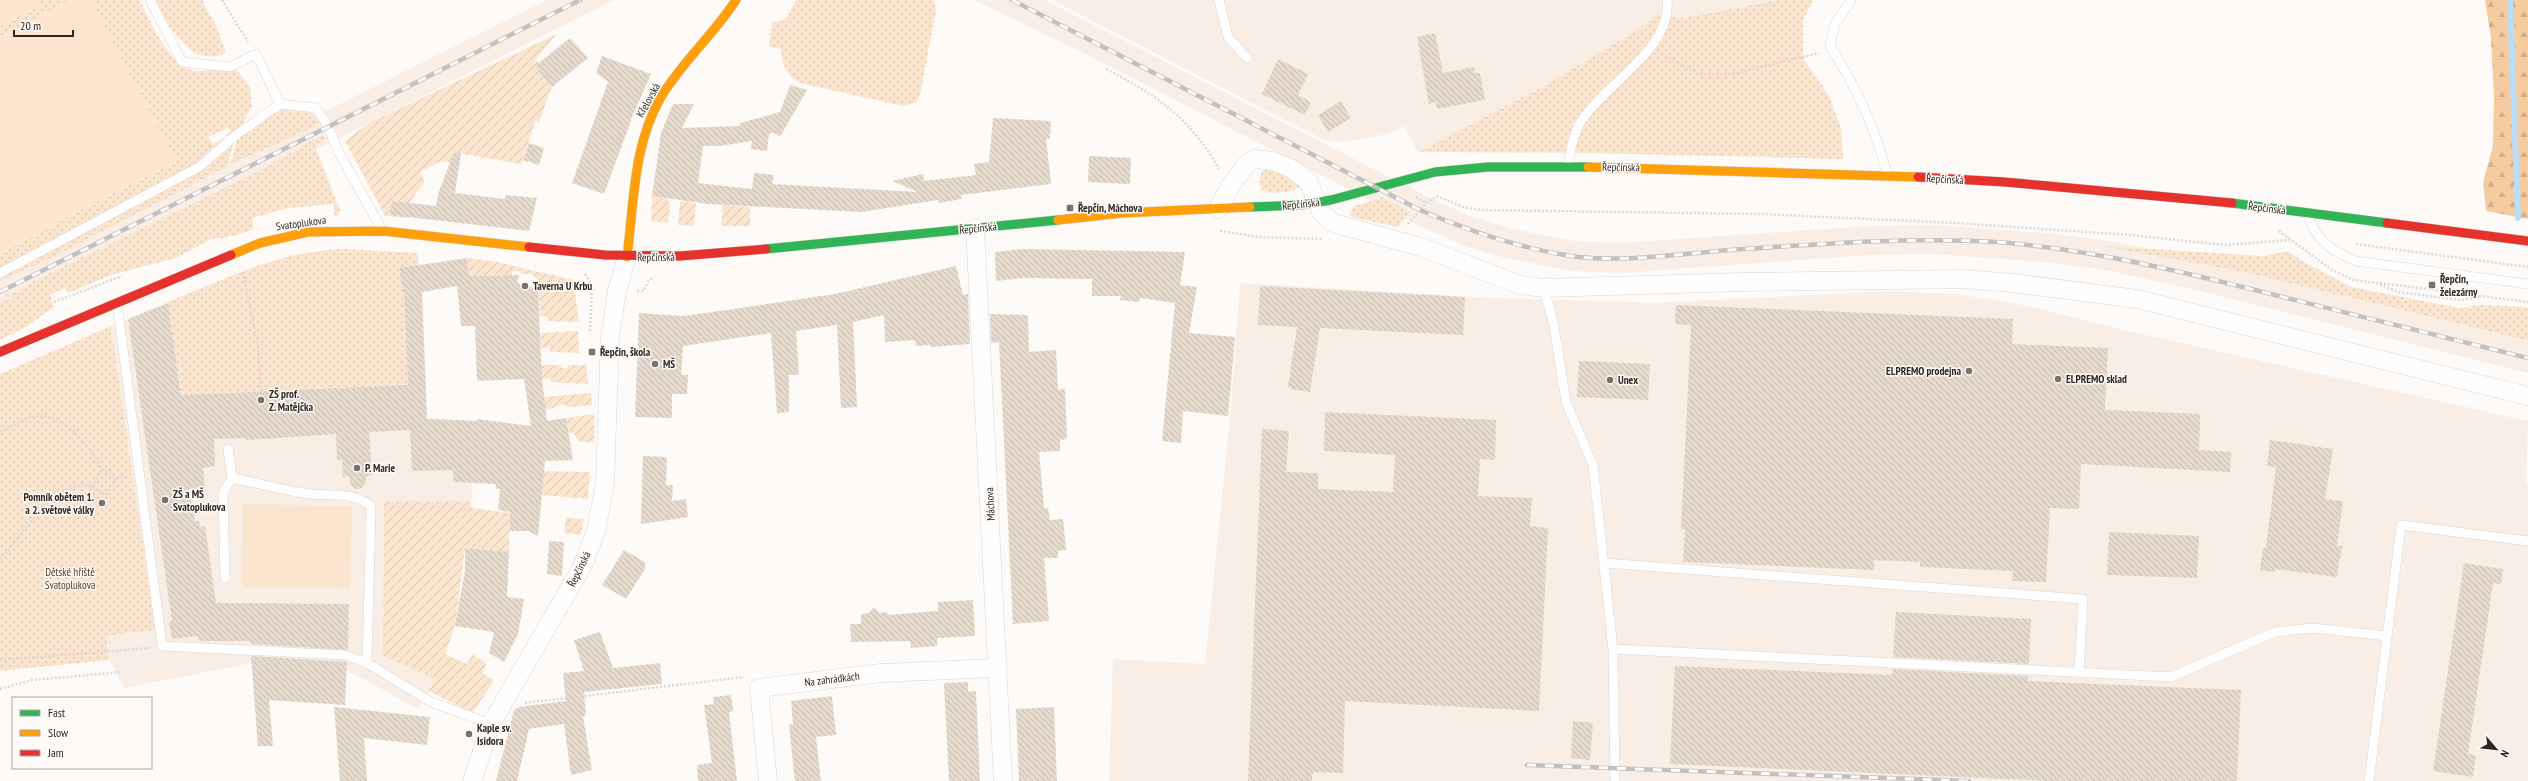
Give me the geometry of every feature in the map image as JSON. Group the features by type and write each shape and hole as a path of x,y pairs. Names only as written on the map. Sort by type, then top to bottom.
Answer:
{"street":[{"name":"Křelovská","path":"627,257 642,146 650,118 670,86 736,0"},
{"path":"1218,209 1230,186 1247,164 1255,159 1263,158 1301,174 1312,188 1317,203 1326,218 1342,227 1421,247 1520,285 1544,288 1742,282 1964,279 2013,283 2137,299 2528,396"},
{"name":"Řepčínská","path":"472,781 491,724 580,572 596,531 605,483 610,336 617,291 627,257 718,254 975,236 1122,213 1286,206 1317,203 1435,172 1488,167 1568,167 1887,175 2141,194 2528,241"},
{"name":"Svatoplukova","path":"0,352 116,302 277,237 322,231 383,231 627,257"},
{"name":"Máchova","path":"975,236 1003,781"},
{"name":"Na zahrádkách","path":"768,781 759,688 881,673 998,668"}],"lane":[{"path":"150,0 182,62 230,67 256,54 280,104"},
{"path":"1218,0 1228,37 1247,58"},
{"path":"1568,167 1570,151 1582,120 1593,105 1652,46 1665,24 1667,0"},
{"path":"1851,0 1835,24 1830,46 1842,64 1877,137 1887,175"},
{"path":"0,273 199,167 236,135 280,104 316,108 328,126 338,151 383,231"},
{"path":"2307,213 2313,230 2320,240 2333,250 2356,260 2528,284"},
{"path":"1544,288 1554,326 1566,402 1593,465 1613,649 1615,781"},
{"path":"116,302 162,646 345,655 367,663 431,702 491,724"},
{"path":"225,578 224,493 232,478 228,449"},
{"path":"232,478 311,494 346,496 363,500 371,506 367,663"},
{"path":"2369,781 2400,525 2528,541"},
{"path":"1604,562 2083,599 2079,672"},
{"path":"1613,649 2171,676 2275,632 2313,628 2387,636"}],"path":[{"path":"222,0 256,54"},
{"path":"1652,46 1669,60 1698,74 1732,74 1813,56 1830,46"},
{"path":"1106,69 1143,89 1181,117 1198,137 1230,186"},
{"path":"1403,230 1426,203 1437,196 1462,207 1480,210 1760,214 1939,222 2062,230 2224,245 2278,240"},
{"path":"1217,230 1259,237 1315,239"},
{"path":"2351,244 2528,267"},
{"path":"241,267 248,288 258,346 261,390"},
{"path":"583,272 590,282 593,290 590,332"},
{"path":"2479,297 2460,300 2398,292 2377,283 2528,302"},
{"path":"0,432 32,417 53,420 80,436 89,446 102,469 116,478 106,495 92,486 79,485 59,495 31,522 0,560"},
{"path":"92,486 102,469"},
{"path":"0,660 162,646"},
{"path":"0,689 46,678 122,672"}],"shaded area":[{"path":"547,0 614,0 0,308 0,275"},
{"path":"974,0 1045,0 1426,196 1472,217 1513,229 1574,241 1621,243 1868,226 1935,225 2059,234 2122,243 2206,262 2528,342 2528,373 2200,291 2116,272 2055,263 1934,254 1870,255 1622,273 1571,271 1505,258 1462,245 1414,223 1086,54"},
{"path":"1052,0 1777,0 1684,18 1657,14 1639,29 1544,86 1418,152 1404,126 1389,134 1341,142 1324,140"},
{"path":"341,249 417,253 422,291 427,418 476,421 471,501 384,501 436,679 418,709 347,670 252,663 124,688 109,660 106,636 154,630 111,326 248,269 287,256"},
{"path":"1240,283 1474,297 1654,303 1888,291 1956,294 2023,305 2133,332 2528,421 2526,484 2528,485 2528,781 1109,781 1113,659 1205,664 1230,418"}],"green space":[{"path":"0,0 39,0 41,5 0,27"},
{"path":"39,0 71,0 0,37 0,27 41,5"},
{"path":"71,0 91,0 176,161 0,253 0,37"},
{"path":"91,0 139,0 154,29 175,59 183,66 197,71 208,71 234,66 250,87 252,106 238,132 226,167 51,258 0,281 0,253 176,161","holes":["228,128 231,132 225,135 226,137 213,144 208,137"]},
{"path":"154,0 202,0 217,28 226,52 214,56 203,56 192,50 182,42 174,32"},
{"path":"796,0 934,0 936,10 920,95 916,102 903,106 800,83 795,80 785,69 781,49 769,47 772,23 786,19"},
{"path":"1777,0 1813,0 1803,20 1803,58 1829,96 1841,128 1843,159 1590,153 1418,152 1544,86 1639,29 1657,14 1684,18"},
{"path":"2485,0 2528,0 2528,219 2486,211 2483,182 2493,146 2494,96 2491,38"},
{"path":"557,34 535,60 540,63 552,86 539,122 536,120 521,164 457,153 450,162 441,161 420,172 425,182 411,200 408,218 385,216 345,141 369,123"},
{"path":"274,109 306,110 319,122 318,125 231,164 237,139"},
{"path":"320,136 325,136 327,138 315,146 336,201 341,210 337,216 334,215 334,204 288,208 252,218 254,229 227,237 213,238 176,258 111,275 68,293 65,288 50,295 54,307 26,327 0,340 0,300 10,300 12,297 2,297 8,293 18,292 31,283 261,170"},
{"path":"1274,168 1299,184 1299,187 1291,191 1281,193 1262,190 1259,181 1262,171"},
{"path":"652,196 668,199 670,206 668,223 651,221"},
{"path":"1383,198 1410,212 1398,227 1355,218 1350,215 1354,206"},
{"path":"680,201 696,203 694,226 678,225"},
{"path":"723,205 750,207 750,226 721,226"},
{"path":"2102,246 2264,256 2288,251 2302,261 2351,287 2459,308 2479,305 2526,307 2528,308 2528,341 2245,272"},
{"path":"341,249 417,253 419,266 400,269 404,293 408,389 380,386 182,395 168,302 231,276 274,261 318,251"},
{"path":"467,258 497,262 573,280 579,322 548,321 548,317 540,316 538,280 532,274 521,274 520,271 512,271 512,275 486,275 471,289"},
{"name":"Dětské hřiště Svatoplukova","path":"111,326 155,630 106,636 109,660 0,671 0,374"},
{"path":"578,331 579,353 550,352 550,347 541,348 541,333"},
{"path":"541,365 562,365 562,368 568,368 568,365 586,365 588,384 551,382 551,378 542,379"},
{"path":"591,393 592,405 568,407 563,404 545,411 544,397"},
{"path":"594,414 594,442 580,442 573,433 569,433 566,418"},
{"path":"544,471 590,472 588,499 542,495"},
{"path":"384,501 471,501 471,508 510,513 509,552 465,548 455,626 445,654 467,664 472,654 486,663 483,674 494,680 473,713 428,691 435,679 383,656"},
{"path":"243,504 352,506 350,588 242,587"},
{"path":"566,518 584,519 581,535 564,533"}],"building":[{"path":"1435,33 1443,73 1474,67 1475,73 1480,73 1485,100 1437,109 1436,102 1429,104 1417,37"},
{"path":"570,38 588,58 552,87 535,66"},
{"path":"602,56 651,74 633,115 604,194 572,183 608,82 596,73"},
{"path":"1278,59 1308,74 1298,95 1311,102 1305,115 1262,94"},
{"path":"790,85 807,90 780,137 773,132 769,134 767,151 751,149 752,141 720,146 703,146 698,183 752,189 754,173 774,175 772,184 918,192 892,181 923,174 924,181 976,175 974,164 989,162 993,118 1051,121 1050,139 1046,138 1051,184 961,195 962,199 939,203 938,200 861,212 708,204 652,196 661,133 673,104 694,104 682,128 740,126 740,123 780,112"},
{"path":"1341,101 1351,118 1328,132 1318,115"},
{"path":"529,143 544,148 539,165 523,160"},
{"path":"454,152 461,153 455,193 505,199 505,195 537,198 529,231 390,215 392,201 436,206 438,194"},
{"path":"1089,156 1131,158 1130,184 1088,182"},
{"path":"1023,249 1185,252 1180,285 1197,287 1189,333 1235,337 1228,416 1183,411 1181,443 1162,441 1175,303 1140,298 1139,302 1120,300 1121,296 1092,296 1092,279 1023,278 996,281 995,252"},
{"path":"467,258 469,276 519,275 517,283 538,289 542,379 547,421 566,418 573,460 545,461 538,536 528,531 510,531 510,512 498,510 500,489 496,489 496,484 453,482 453,470 412,471 410,430 369,432 372,475 366,476 366,482 362,488 356,489 352,487 348,476 343,477 342,460 337,460 336,434 247,440 246,438 214,439 215,466 203,468 205,486 189,489 195,521 199,521 200,527 205,526 216,603 349,604 348,650 251,644 250,641 199,641 198,636 172,639 169,622 172,621 128,319 168,303 181,395 408,385 404,293 399,268","holes":["457,286 461,326 475,326 477,381 524,379 531,426 477,419 477,421 427,419 422,292"]},
{"path":"956,266 963,295 968,294 970,344 930,347 930,345 916,346 915,340 885,342 884,315 853,322 857,407 841,408 837,325 796,331 799,375 789,375 789,412 777,413 771,333 683,346 681,375 688,375 687,394 672,394 672,418 635,417 639,313 683,316 734,309 835,294"},
{"path":"1260,286 1465,297 1463,335 1320,328 1310,392 1291,389 1292,387 1288,387 1297,327 1258,325"},
{"path":"1676,305 2013,319 2012,344 2108,348 2105,410 2200,414 2199,450 2231,452 2230,472 2081,464 2079,509 2050,508 2046,582 2012,581 2013,571 1920,567 1920,562 1874,560 1874,570 1683,562 1685,529 1681,529 1691,325 1675,324"},
{"path":"990,314 1028,315 1029,352 1056,350 1058,390 1065,389 1067,439 1060,440 1060,451 1039,452 1044,508 1048,508 1050,520 1063,519 1066,550 1058,551 1058,558 1044,558 1049,621 1013,624 999,342 991,343"},
{"name":"Unex","path":"1579,361 1650,364 1648,400 1577,397"},
{"path":"1325,412 1496,420 1495,460 1480,459 1478,496 1532,498 1530,526 1548,528 1539,711 1345,701 1343,773 1313,772 1312,781 1248,781 1262,429 1289,431 1286,472 1318,473 1318,489 1393,492 1395,455 1324,451"},
{"path":"2270,440 2333,449 2325,499 2343,501 2337,546 2342,546 2337,577 2275,569 2275,572 2260,570 2263,548 2266,548 2276,467 2267,466"},
{"path":"643,456 667,457 666,485 673,485 672,501 686,499 688,517 641,524"},
{"path":"2109,532 2199,536 2197,578 2107,575"},
{"path":"549,541 564,542 562,576 547,574"},
{"path":"465,548 509,552 507,597 524,599 518,634 504,662 489,653 494,632 455,626 465,570"},
{"path":"624,550 645,562 645,569 626,599 602,585"},
{"path":"2464,563 2503,569 2501,584 2493,583 2468,754 2476,755 2473,777 2433,771"},
{"path":"973,600 975,636 937,638 937,646 911,648 910,641 851,642 850,624 861,624 861,614 869,613 874,607 880,613 887,612 888,615 938,611 938,602"},
{"path":"1896,612 2031,619 2029,664 1893,657"},
{"path":"600,632 613,668 660,663 662,684 584,692 586,715 583,716 592,770 571,775 564,724 529,729 517,781 496,781 514,710 519,707 566,701 563,673 584,671 574,640"},
{"path":"251,656 347,662 345,705 269,700 273,746 258,746"},
{"path":"1675,666 1892,675 1893,669 2028,676 2028,681 2241,690 2237,781 2049,781 1670,764"},
{"path":"968,682 968,692 976,691 980,781 949,781 944,683"},
{"path":"731,695 733,711 729,712 737,781 698,781 697,765 712,763 704,705 714,704 713,697"},
{"path":"832,696 836,735 816,737 821,781 795,781 789,725 793,724 791,701"},
{"path":"334,707 430,717 427,745 364,738 367,781 340,781"},
{"path":"1054,707 1057,781 1019,781 1016,709"},
{"path":"1573,721 1593,723 1590,760 1571,758"}],"waterway":[{"path":"2510,0 2518,218"}],"railway":[{"path":"0,292 580,0"},
{"path":"1012,0 1420,210 1475,232 1551,253 1610,259 1863,242 1929,240 1996,242 2031,245 2137,262 2240,286 2528,358"},
{"path":"1527,765 1969,781"}],"traffic: fast":[{"path":"1250,207 1302,205 1331,200 1435,172 1488,167 1588,167"},
{"path":"2232,203 2387,223"},
{"path":"766,249 1058,220"}],"traffic: slow":[{"path":"627,257 636,175 645,135 652,115 669,84 718,25 736,0"},
{"path":"1588,167 1918,177"},
{"path":"1058,220 1122,213 1250,207"},
{"path":"231,255 260,243 308,232 383,231 529,247"}],"traffic: jam":[{"path":"1918,177 2005,182 2232,203"},
{"path":"2387,223 2528,241"},
{"path":"529,247 605,255 680,256 766,249"},
{"path":"0,352 231,255"}],"place":[{"name":"Řepčín, Máchova","path":"1070,208"},
{"name":"Řepčín, železárny","path":"2432,285"},
{"name":"Taverna U Krbu","path":"525,286"},
{"name":"Řepčín, škola","path":"592,352"},
{"name":"MŠ","path":"655,364"},
{"name":"ELPREMO prodejna","path":"1969,371"},
{"name":"ELPREMO sklad","path":"2058,379"},
{"name":"Unex","path":"1610,380"},
{"name":"ZŠ prof. Z. Matějčka","path":"261,400"},
{"name":"P. Marie","path":"357,468"},
{"name":"ZŠ a MŠ Svatoplukova","path":"165,500"},
{"name":"Pomník obětem 1. a 2. světové války","path":"102,503"},
{"name":"Kaple sv. Isidora","path":"469,734"}]}
